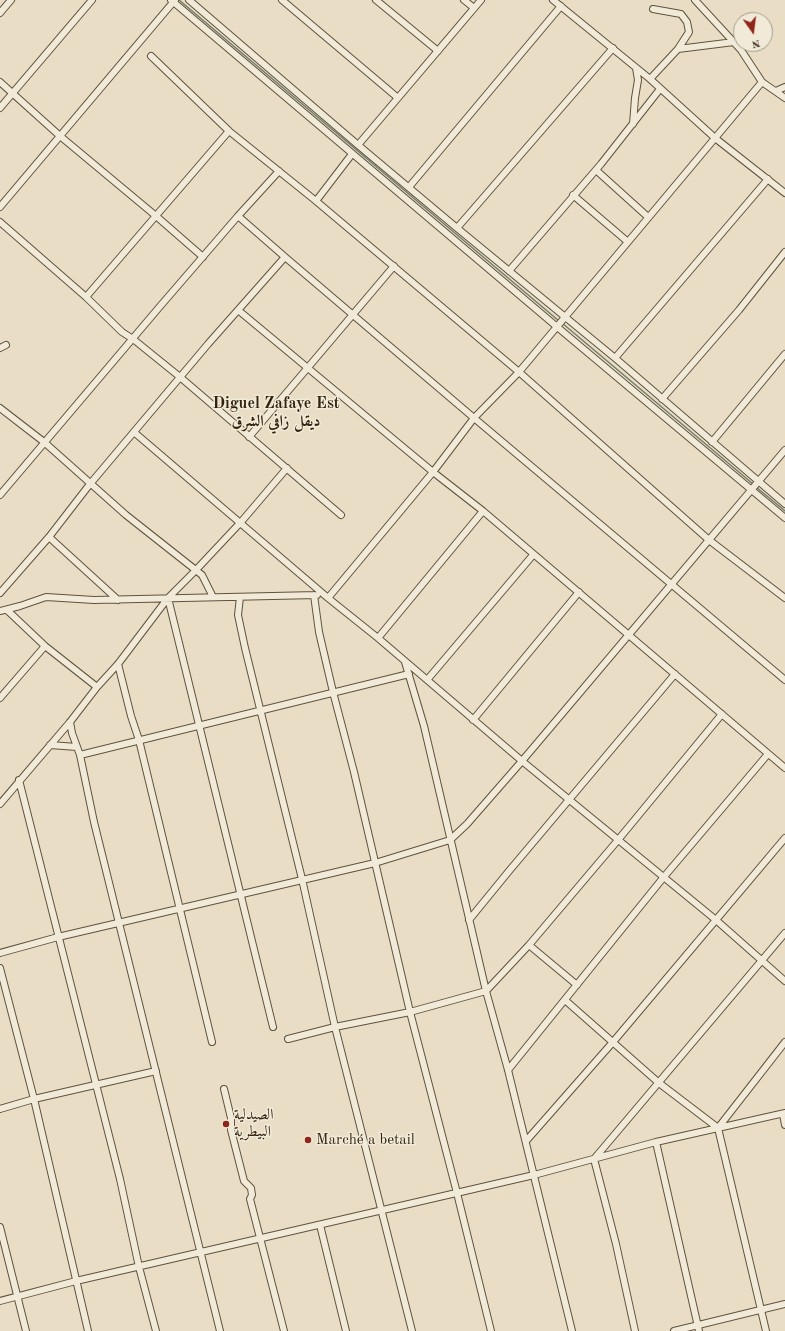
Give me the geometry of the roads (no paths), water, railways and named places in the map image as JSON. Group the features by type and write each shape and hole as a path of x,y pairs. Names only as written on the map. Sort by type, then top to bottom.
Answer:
{"street":[{"path":"0,13 11,0"},
{"path":"0,108 92,0"},
{"path":"0,207 174,0 352,154 560,321 755,486 785,504"},
{"path":"189,0 456,228 509,271 560,321 615,358 712,442 785,518"},
{"path":"282,0 398,98"},
{"path":"376,0 438,51"},
{"path":"464,0 474,8"},
{"path":"358,145 481,0"},
{"path":"553,0 650,79 715,138 785,193"},
{"path":"695,0 733,41"},
{"path":"409,187 561,6"},
{"path":"650,79 678,49 689,32 687,22 681,14 653,8"},
{"path":"678,49 733,42"},
{"path":"456,228 613,48"},
{"path":"742,52 762,82 785,98"},
{"path":"151,56 229,131 279,170 519,372 709,540 785,598"},
{"path":"633,124 638,80 636,68"},
{"path":"0,82 60,136 203,257"},
{"path":"328,598 433,472 474,418 519,372 560,321 762,82"},
{"path":"776,91 785,87"},
{"path":"509,271 596,170 660,89"},
{"path":"86,297 229,131"},
{"path":"316,201 352,154"},
{"path":"0,495 279,170"},
{"path":"596,170 648,217"},
{"path":"615,358 768,179"},
{"path":"574,195 628,242"},
{"path":"238,216 474,418 785,680"},
{"path":"0,222 86,297 122,332 133,339 180,378 341,515"},
{"path":"662,400 739,310 785,252"},
{"path":"0,593 49,537 90,484 285,257"},
{"path":"249,437 394,266"},
{"path":"238,310 307,369 483,511 533,555 579,592 628,636 785,768"},
{"path":"712,442 785,354"},
{"path":"0,408 44,442 126,515 202,575 213,597"},
{"path":"135,433 473,720 663,878 716,920 785,981"},
{"path":"0,953 119,922 375,863 450,840 467,824 522,761 785,450"},
{"path":"0,804 70,722 97,687 118,664 168,598 241,522 287,468"},
{"path":"378,638 483,511"},
{"path":"49,537 118,600"},
{"path":"427,680 533,555"},
{"path":"473,720 579,592"},
{"path":"0,611 7,610 46,596 94,600 118,600 314,594 328,598"},
{"path":"314,594 319,632 333,692 354,772 410,1012 457,1192 490,1331"},
{"path":"240,597 238,615 260,711 302,880 335,1027 412,1331"},
{"path":"168,598 240,894 274,1026"},
{"path":"7,610 45,646 97,687"},
{"path":"0,698 45,646"},
{"path":"405,662 424,726 486,991 508,1070 572,1331"},
{"path":"118,664 130,716 139,740 212,1042"},
{"path":"80,755 409,674"},
{"path":"469,920 675,674"},
{"path":"288,1039 335,1027 410,1012 486,991 529,945 722,714"},
{"path":"70,722 80,755 94,822 220,1331"},
{"path":"50,745 77,747"},
{"path":"508,1070 663,878 768,754"},
{"path":"19,780 120,1179 139,1268 156,1331"},
{"path":"526,1142 613,1042 785,838"},
{"path":"594,1159 785,933"},
{"path":"529,945 577,985"},
{"path":"0,968 34,1099 88,1331"},
{"path":"565,1000 659,1083 718,1128 766,1331"},
{"path":"718,1128 785,1042"},
{"path":"0,1109 34,1099 156,1071"},
{"path":"224,1089 231,1118 231,1130 244,1181 251,1188 252,1195 250,1199 284,1331"},
{"path":"0,1301 76,1281 139,1268 534,1175 656,1142 784,1113 785,1125"},
{"path":"656,1142 699,1328"},
{"path":"594,1159 616,1244 635,1331"},
{"path":"320,1225 346,1331"},
{"path":"0,1227 26,1331"},
{"path":"674,1331 699,1328 785,1304"}],"waterway":[{"path":"179,0 559,321"},
{"path":"562,323 753,484"},
{"path":"756,487 785,511"}],"place":[{"name":"الصيدلية البيطرية","path":"226,1124"},
{"name":"Marché a betail","path":"308,1140"}],"district":[{"name":"Diguel Zafaye Est ديقل زافي الشرق","path":"276,413"}]}
